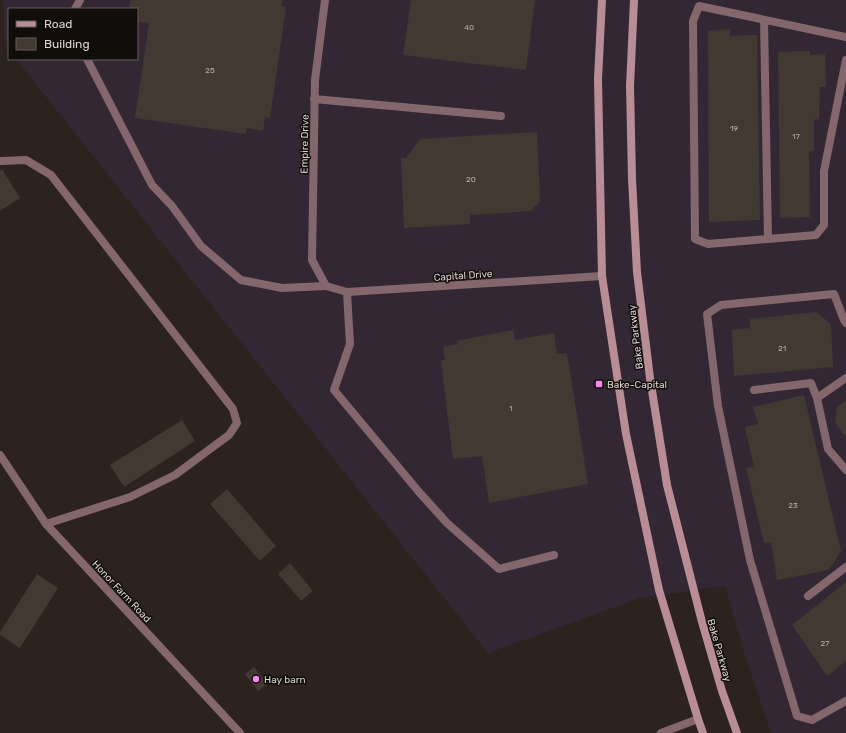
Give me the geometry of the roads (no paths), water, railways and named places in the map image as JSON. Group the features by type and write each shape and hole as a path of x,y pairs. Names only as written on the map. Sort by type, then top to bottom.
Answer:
{"main road":[{"path":"602,0 598,79 602,276 626,434 658,582 703,733"},
{"name":"Bake Parkway","path":"634,0 630,86 632,179 637,272 650,378 667,485 702,622 722,691 737,733"}],"street":[{"name":"Empire Drive","path":"325,0 314,99 312,260 326,286"},
{"path":"846,37 699,6 693,21 695,239 708,244 816,235 824,225 824,172 846,60"},
{"path":"764,20 768,239"},
{"name":"Capital Drive","path":"88,60 152,186 172,206 201,246 242,280 282,288 326,286 347,292 602,276"},
{"path":"314,99 501,116"},
{"path":"0,161 26,160 51,175 233,409 237,423 229,435 175,475 130,497 46,524"},
{"path":"347,292 350,344 334,390 419,492 447,523 499,569 554,555"},
{"path":"846,323 834,294 721,305 707,314 718,406 750,560 797,716 812,720 846,700"},
{"path":"817,398 846,378"},
{"path":"754,390 811,383 817,398 828,450 846,470"},
{"name":"Honor Farm Road","path":"0,455 46,524 240,733"},
{"path":"808,596 846,567"},
{"path":"661,733 698,719"}],"place":[{"name":"Bake-Capital","path":"599,384"},
{"name":"Hay barn","path":"256,679"}]}
